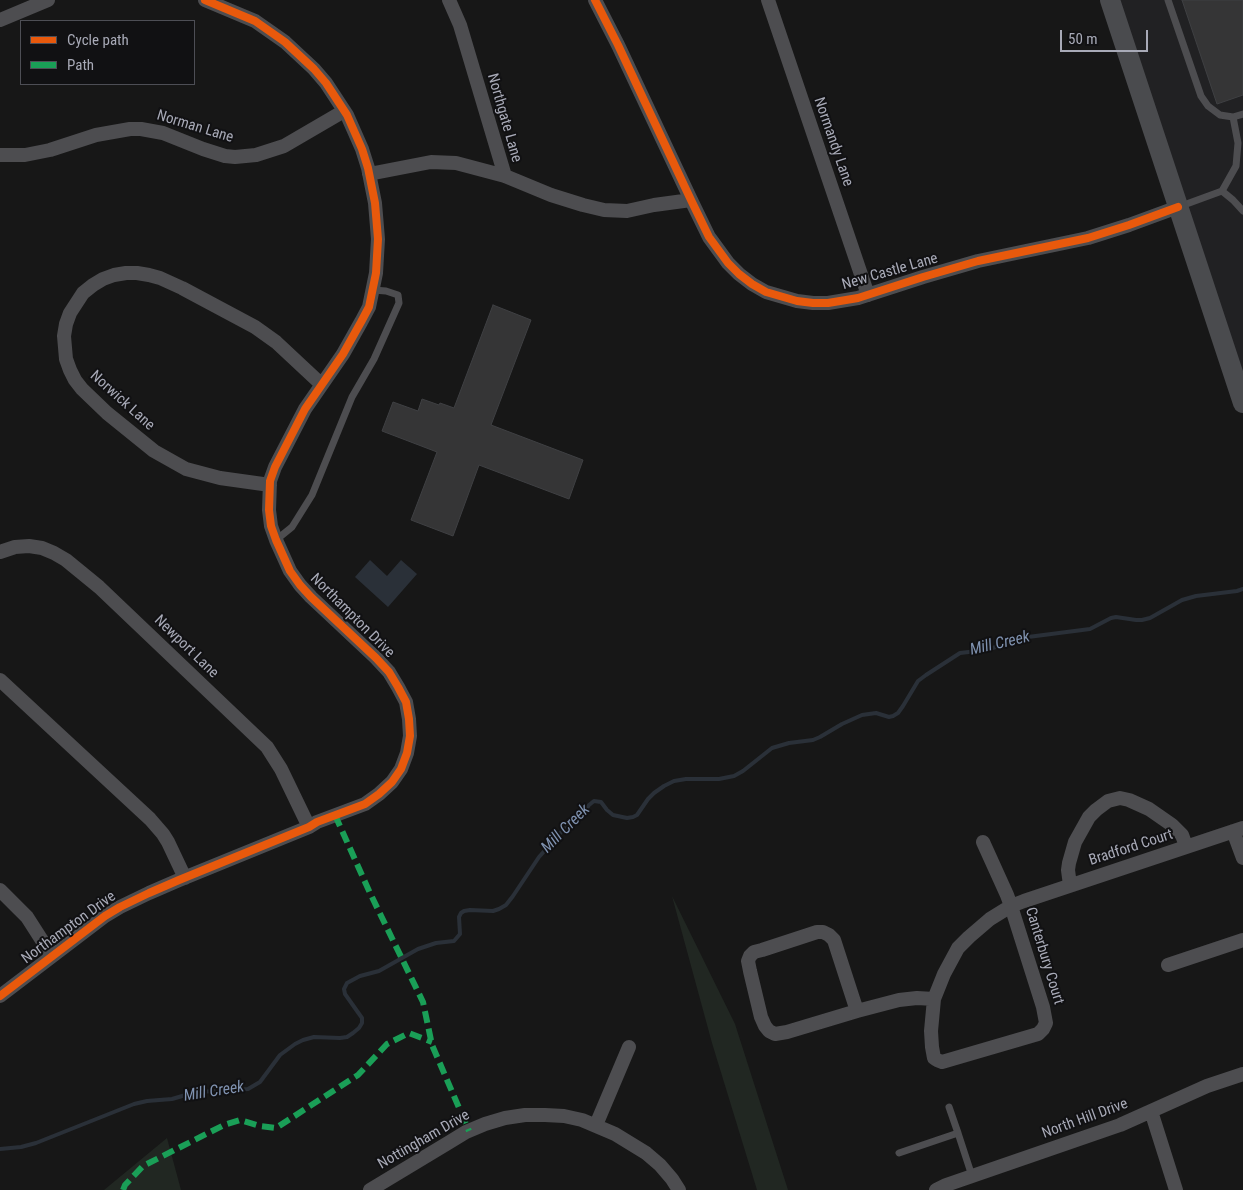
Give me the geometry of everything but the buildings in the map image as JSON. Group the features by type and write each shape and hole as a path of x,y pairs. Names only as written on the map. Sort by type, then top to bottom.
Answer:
{"main road":[{"path":"1110,0 1243,403"}],"street":[{"path":"0,20 48,0"},
{"name":"Northampton Drive","path":"0,996 105,916 120,907 317,822 365,804 392,782 401,769 407,753 410,736 409,719 406,702 398,687 389,672 376,658 300,585 290,571 276,540 269,510 270,485 275,467 289,438 304,409 334,368 368,307 376,273 378,239 375,203 369,174 362,149 344,110 320,76 285,42 255,21 205,0"},
{"name":"Northgate Lane","path":"449,0 460,25 505,176 551,195 604,210 627,211 691,200"},
{"name":"New Castle Lane","path":"595,0 709,237 739,274 766,292 813,303 844,301 978,261 1088,238 1129,226 1178,207"},
{"name":"Normandy Lane","path":"768,0 868,295"},
{"name":"Norman Lane","path":"0,155 25,155 50,150 96,136 130,129 141,129 163,133 225,156 256,155 284,146 344,110"},
{"path":"369,174 431,162 456,162 505,176"},
{"name":"Norwick Lane","path":"270,485 220,478 186,468 154,451 107,413 82,389 70,370 66,359 64,336 70,313 83,292 103,279 126,273 137,273 160,278 255,327 276,342 321,384"},
{"name":"Newport Lane","path":"0,552 15,546 42,548 66,560 99,587 267,748 281,769 309,827"},
{"path":"0,680 150,819 168,842 185,878"},
{"name":"Bradford Court","path":"1120,798 1149,809 1172,825 1182,835 1186,846 1070,885 1068,870 1074,842 1089,817 1108,801 1120,798"},
{"path":"1186,846 1238,830 1243,858"},
{"name":"Canterbury Court","path":"934,999 931,1031 932,1047 934,1058 942,1062 1038,1034 1046,1023 1011,906 983,842"},
{"path":"857,1011 834,940 829,935 817,932 754,952 750,956 748,961 750,971 765,1026 775,1034 787,1032 908,998 934,999 944,974 958,948 990,919 1011,906 1070,885"},
{"path":"0,890 27,916 52,956"},
{"path":"1168,965 1243,940"},
{"path":"596,1125 629,1047"},
{"name":"North Hill Drive","path":"936,1190 1120,1125 1208,1086 1243,1074"},
{"path":"1151,1111 1176,1190"},
{"name":"Nottingham Drive","path":"370,1190 466,1132 498,1120 525,1115 545,1114 582,1120 616,1134 646,1153 660,1165 679,1190"}],"lane":[{"path":"1168,0 1201,96 1208,106 1220,115 1233,117 1243,114"},
{"path":"1178,207 1222,191 1236,166 1238,143 1233,117"},
{"path":"1222,191 1243,211"},
{"path":"276,540 292,527 312,495 352,397 374,359 399,303 398,295 386,291 373,290"},
{"path":"949,1108 972,1177"},
{"path":"899,1153 958,1133"}],"shaded area":[{"path":"1109,0 1243,0 1243,403"},
{"path":"370,560 387,576 401,560 417,574 388,607 355,577"},
{"path":"672,896 735,1024 788,1190 757,1190 712,1043"},
{"path":"167,1138 181,1190 104,1190"}],"waterway":[{"name":"Mill Creek","path":"0,1149 36,1143 134,1104 172,1099 196,1092 248,1089 260,1082 280,1055 295,1044 314,1037 347,1037 359,1028 362,1023 362,1018 345,994 344,989 347,983 360,976 379,971 418,949 436,943 454,941 460,934 459,917 464,911 493,911 506,905 539,857 563,830 583,814 594,801 601,802 613,815 627,818 633,817 637,815 654,793 674,781 719,779 734,776 772,748 789,743 813,740 862,715 876,713 889,717 893,716 898,713 918,681 960,653 986,650 1028,637 1090,629 1116,617 1142,620 1150,618 1182,600 1243,589"}],"marked path":[{"path":"335,815 370,893 423,1002 432,1045 469,1131"},
{"path":"123,1190 125,1185 143,1166 224,1125 240,1120 260,1126 276,1128 358,1075 387,1044 409,1033 432,1042"}],"cycle path":[{"path":"0,996 105,916 120,907 179,880 365,804 392,782 401,769 407,753 410,736 409,719 406,702 398,687 389,672 376,658 300,585 290,571 276,540 271,526 269,510 270,481 275,467 305,409 343,354 369,307 376,273 378,239 375,203 368,168 347,115 326,83 314,69 285,42 255,21 205,0"},
{"path":"595,0 709,237 728,263 739,274 766,292 797,301 813,303 828,303 858,298 978,261 1088,238 1178,207"}]}
